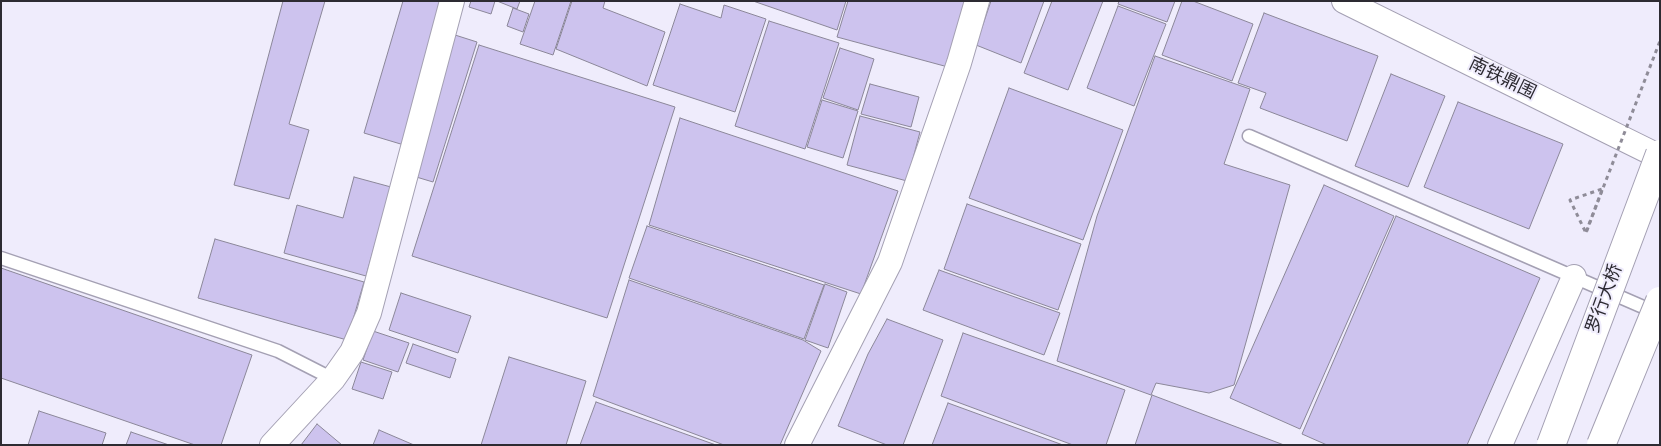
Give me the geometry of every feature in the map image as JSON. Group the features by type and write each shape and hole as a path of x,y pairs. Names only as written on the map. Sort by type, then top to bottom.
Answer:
{"main road":[{"name":"罗行大桥","path":"1551,445 1660,155"},
{"path":"1602,445 1660,302"}],"street":[{"path":"272,445 334,379 352,352 369,314 452,1"},
{"path":"797,445 890,262 959,63 978,1"},
{"name":"南铁鼎围","path":"1344,1 1660,155"},
{"path":"1500,445 1574,277"}],"lane":[{"path":"1249,136 1660,314"},
{"path":"1,258 278,351 334,379"}],"path":[{"path":"1602,189 1570,200 1586,233 1589,224 1595,207 1598,198 1602,190 1570,200 1586,232 1590,223 1604,187 1610,168 1660,41"}],"building":[{"path":"283,1 325,1 289,124 309,130 289,199 234,185"},
{"path":"403,1 444,1 404,145 364,133"},
{"path":"471,1 495,1 491,14 469,7"},
{"path":"497,1 520,1 517,9"},
{"path":"535,1 571,1 553,55 520,44"},
{"path":"572,1 605,1 603,8 665,32 647,86 556,49"},
{"path":"753,1 846,1 837,30"},
{"path":"848,1 966,1 948,67 837,37"},
{"path":"991,1 1044,1 1021,63 976,45"},
{"path":"1052,1 1103,1 1068,90 1024,73"},
{"path":"1119,1 1175,1 1167,22 1118,4"},
{"path":"1182,1 1193,1 1253,24 1232,81 1162,55"},
{"path":"680,4 721,18 724,5 766,19 735,112 653,85"},
{"path":"1118,6 1166,24 1134,106 1087,88"},
{"path":"513,8 529,14 523,32 507,26"},
{"path":"1264,13 1378,56 1347,141 1260,108 1266,93 1238,83"},
{"path":"769,21 839,43 805,149 735,126"},
{"path":"455,35 477,42 433,182 413,176"},
{"path":"479,45 675,107 607,318 412,256"},
{"path":"840,48 874,59 858,110 823,98"},
{"path":"1155,56 1250,89 1224,164 1290,185 1234,385 1209,393 1156,383 1151,395 1057,361 1097,216"},
{"path":"1391,74 1445,96 1408,187 1355,166"},
{"path":"870,84 919,97 911,127 861,114"},
{"path":"1009,88 1123,130 1083,240 969,198"},
{"path":"822,100 858,111 843,158 807,147"},
{"path":"1458,102 1563,144 1529,229 1424,187"},
{"path":"860,116 920,132 907,181 847,165"},
{"path":"680,118 898,191 861,294 649,225"},
{"path":"354,177 391,187 366,276 284,253 297,205 343,218"},
{"path":"1324,185 1394,216 1300,429 1230,398"},
{"path":"967,204 1081,244 1058,310 944,269"},
{"path":"1396,216 1540,278 1467,445 1327,445 1302,434"},
{"path":"647,226 824,285 804,339 629,278"},
{"path":"215,239 364,282 347,340 198,298"},
{"path":"1,268 252,355 221,445 195,445 1,378"},
{"path":"939,270 1060,313 1044,355 923,310"},
{"path":"629,280 803,340 821,351 780,445 724,445 593,396"},
{"path":"825,284 847,292 828,348 805,340"},
{"path":"401,293 471,316 458,353 389,330"},
{"path":"887,319 943,340 903,445 887,445 838,426 868,354"},
{"path":"373,331 409,343 398,372 363,360"},
{"path":"963,333 1125,390 1106,445 1073,445 941,396"},
{"path":"413,344 456,359 450,378 406,363"},
{"path":"509,357 586,381 566,445 481,445"},
{"path":"361,362 392,372 383,399 352,389"},
{"path":"1152,395 1284,445 1135,445"},
{"path":"596,402 716,445 580,445"},
{"path":"948,403 1063,445 932,445"},
{"path":"39,411 106,433 102,445 28,445"},
{"path":"317,424 342,445 301,445"},
{"path":"379,430 414,445 373,445"},
{"path":"131,432 169,445 126,445"}]}
